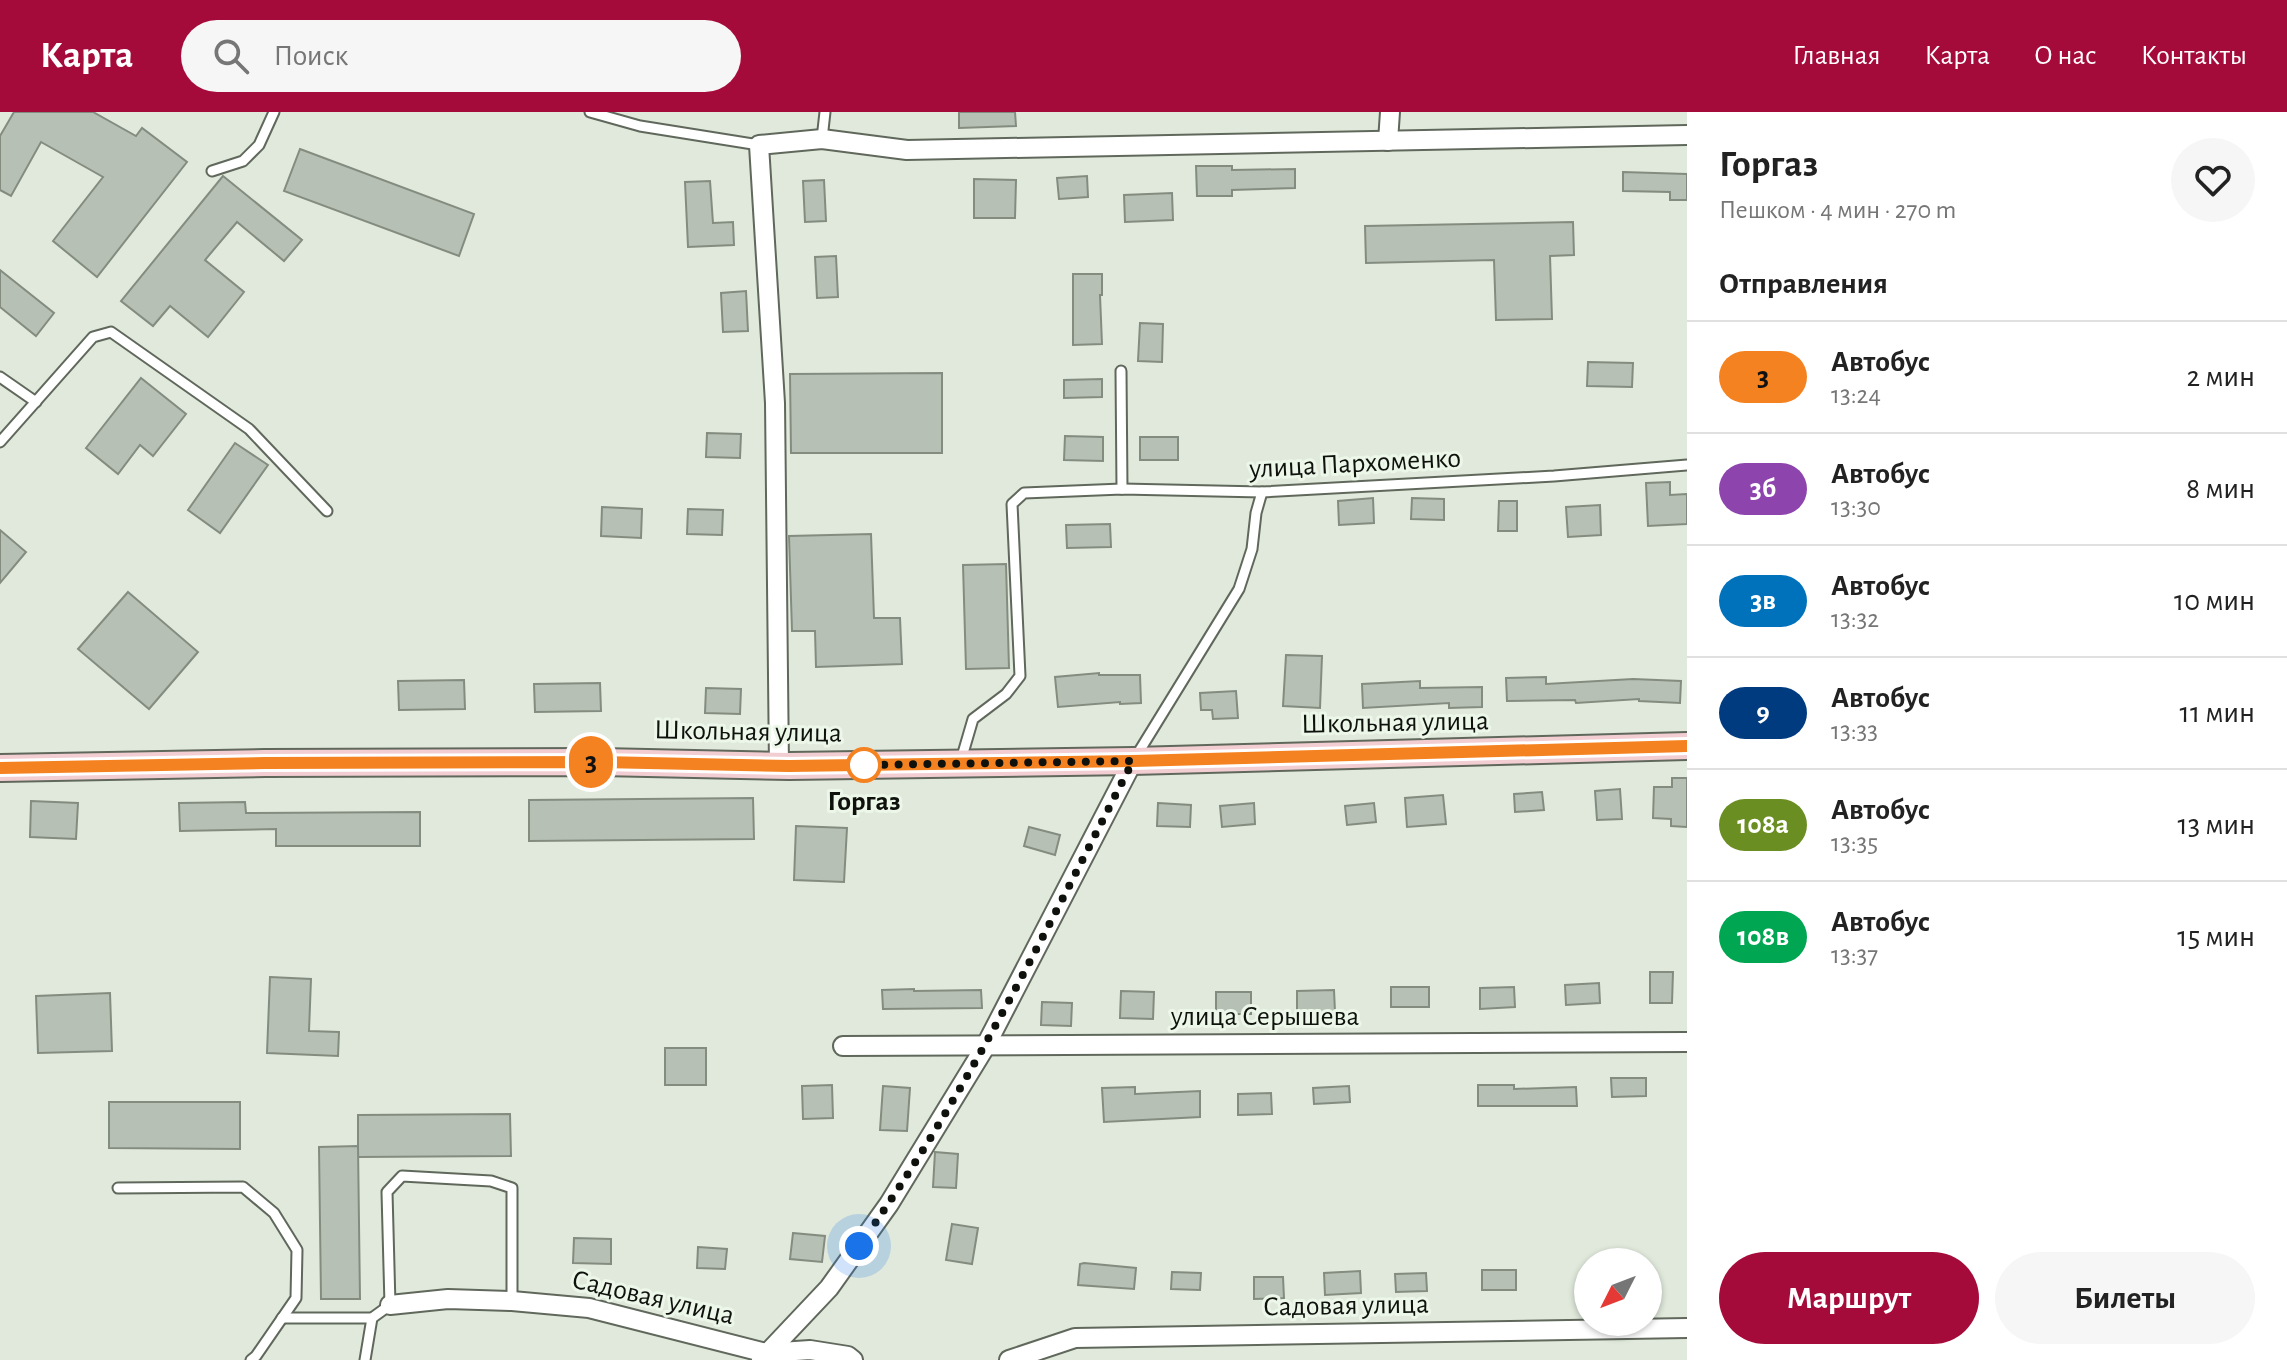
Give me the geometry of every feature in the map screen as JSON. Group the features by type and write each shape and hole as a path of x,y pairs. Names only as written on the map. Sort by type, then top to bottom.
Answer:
{"main road":[{"name":"Школьная улица","path":"0,768 265,763 960,764 1687,746"}],"street":[{"path":"1388,141 1390,112"},
{"path":"779,766 775,403 759,145 822,139 907,150 1687,135"},
{"path":"763,1356 829,1288 889,1204 985,1047 1133,761"},
{"name":"улица Серышева","path":"843,1046 1687,1042"},
{"name":"Садовая улица","path":"390,1305 448,1299 589,1308 763,1356 810,1350 848,1356 853,1360"},
{"name":"Садовая улица","path":"1009,1360 1075,1338 1687,1328"}],"lane":[{"path":"212,171 243,161 259,145 274,112"},
{"path":"590,112 640,126 759,145"},
{"path":"822,139 825,112"},
{"path":"0,442 93,337 111,332 249,429 327,511"},
{"path":"1121,371 1122,489"},
{"path":"0,377 36,402"},
{"name":"улица Пархоменко","path":"960,764 973,719 1006,694 1020,676 1012,504 1024,493 1122,489 1262,492 1554,476 1687,465"},
{"path":"1133,761 1239,589 1252,549 1262,492"},
{"path":"282,1318 372,1318 390,1305 387,1192 402,1176 491,1181 512,1188 512,1301"},
{"path":"118,1188 243,1187 274,1213 297,1250 296,1298 251,1360"},
{"path":"365,1360 372,1318"}],"building":[{"path":"14,112 93,112 136,136 142,128 187,162 97,277 53,241 103,177 41,142 11,196 0,190 0,136"},
{"path":"959,112 1015,112 1016,126 959,128"},
{"path":"300,149 474,214 459,256 284,191"},
{"path":"1196,166 1232,166 1232,170 1295,169 1295,188 1232,190 1232,196 1197,196"},
{"path":"1623,172 1687,174 1687,200 1670,200 1670,192 1623,191"},
{"path":"223,176 302,240 284,261 237,222 205,260 244,292 208,337 170,306 153,326 121,301"},
{"path":"1087,176 1088,197 1059,199 1057,178"},
{"path":"974,179 1016,180 1015,218 974,218"},
{"path":"824,180 826,221 805,222 803,181"},
{"path":"710,181 713,223 733,222 734,245 688,247 685,182"},
{"path":"1172,193 1173,220 1125,222 1124,195"},
{"path":"1573,222 1574,255 1550,256 1552,319 1496,320 1494,260 1366,263 1365,226"},
{"path":"836,256 838,297 817,298 815,257"},
{"path":"0,270 54,313 36,336 0,307"},
{"path":"1073,274 1102,274 1102,344 1073,345"},
{"path":"746,291 748,331 723,332 721,293"},
{"path":"1140,323 1163,324 1162,362 1138,361"},
{"path":"1588,362 1633,363 1632,387 1587,386"},
{"path":"942,373 942,453 791,453 790,374"},
{"path":"141,378 186,414 153,456 140,445 118,474 86,448"},
{"path":"1102,379 1102,397 1064,398 1064,380"},
{"path":"707,433 741,434 740,458 706,457"},
{"path":"1065,436 1103,437 1103,461 1064,460"},
{"path":"1140,437 1178,437 1178,460 1140,460"},
{"path":"235,443 268,465 220,533 188,510"},
{"path":"1670,482 1670,495 1687,494 1687,524 1648,526 1646,483"},
{"path":"1373,498 1374,523 1339,525 1338,501"},
{"path":"1412,498 1444,499 1444,520 1411,519"},
{"path":"1499,501 1517,501 1517,531 1498,531"},
{"path":"1600,505 1601,535 1568,537 1566,507"},
{"path":"602,507 642,509 641,538 601,536"},
{"path":"688,509 723,510 722,535 687,534"},
{"path":"1110,524 1111,547 1067,548 1066,525"},
{"path":"0,530 26,552 0,583"},
{"path":"871,534 874,618 900,618 902,664 816,667 815,631 792,631 789,536"},
{"path":"1006,564 1009,668 966,669 963,565"},
{"path":"128,592 198,652 149,709 78,649"},
{"path":"1286,655 1322,656 1320,708 1283,706"},
{"path":"1099,673 1140,675 1141,703 1058,707 1055,677"},
{"path":"1546,677 1546,684 1633,679 1681,681 1680,703 1639,699 1576,703 1575,700 1507,701 1506,678"},
{"path":"464,680 465,709 399,710 398,681"},
{"path":"1420,681 1420,688 1482,687 1482,707 1449,708 1449,703 1363,708 1362,684"},
{"path":"600,683 601,711 535,712 534,684"},
{"path":"706,688 741,689 740,714 705,713"},
{"path":"1236,691 1238,718 1213,719 1212,710 1201,710 1200,693"},
{"path":"1672,778 1687,778 1687,827 1671,826 1671,819 1653,818 1654,787 1672,787"},
{"path":"1620,789 1622,819 1597,820 1595,791"},
{"path":"1542,792 1544,810 1515,812 1514,794"},
{"path":"1443,795 1446,824 1407,827 1405,798"},
{"path":"753,798 754,839 529,841 529,800"},
{"path":"31,801 78,803 76,839 30,837"},
{"path":"245,802 246,813 420,812 420,846 276,846 276,829 180,831 179,803"},
{"path":"1158,803 1191,805 1190,827 1157,826"},
{"path":"1254,803 1255,824 1222,827 1220,806"},
{"path":"1374,803 1376,822 1347,825 1345,806"},
{"path":"796,826 847,828 844,882 794,880"},
{"path":"1029,827 1060,835 1055,855 1024,846"},
{"path":"1650,972 1673,972 1672,1003 1650,1003"},
{"path":"270,977 311,979 309,1031 339,1032 338,1056 267,1053"},
{"path":"1599,983 1600,1003 1566,1005 1565,985"},
{"path":"1391,987 1429,987 1429,1007 1391,1007"},
{"path":"1514,987 1515,1007 1480,1009 1480,988"},
{"path":"882,990 981,990 982,1008 883,1009"},
{"path":"1334,990 1335,1012 1297,1014 1297,991"},
{"path":"1121,991 1154,992 1153,1019 1120,1018"},
{"path":"1216,992 1251,992 1251,1014 1216,1014"},
{"path":"110,993 112,1051 38,1053 36,996"},
{"path":"1042,1002 1072,1003 1071,1026 1041,1025"},
{"path":"665,1048 706,1048 706,1085 665,1085"},
{"path":"1611,1078 1646,1078 1646,1096 1612,1097"},
{"path":"832,1085 833,1118 803,1119 802,1086"},
{"path":"1478,1085 1514,1085 1514,1089 1576,1087 1577,1106 1478,1106"},
{"path":"883,1086 910,1088 907,1131 880,1130"},
{"path":"1349,1086 1350,1102 1314,1104 1313,1088"},
{"path":"1135,1087 1135,1094 1200,1091 1200,1117 1104,1122 1102,1088"},
{"path":"1271,1093 1272,1114 1238,1115 1238,1094"},
{"path":"109,1102 240,1102 240,1149 109,1148"},
{"path":"510,1114 511,1156 358,1157 358,1115"},
{"path":"358,1146 360,1299 321,1299 319,1147"},
{"path":"935,1152 958,1154 956,1188 933,1187"},
{"path":"952,1224 978,1228 972,1264 946,1260"},
{"path":"793,1233 825,1236 822,1262 790,1259"},
{"path":"574,1238 611,1239 611,1264 573,1263"},
{"path":"698,1247 727,1249 725,1269 697,1268"},
{"path":"1080,1264 1136,1268 1134,1289 1078,1285"},
{"path":"1482,1270 1516,1270 1516,1290 1482,1290"},
{"path":"1360,1271 1361,1293 1325,1295 1324,1273"},
{"path":"1172,1272 1201,1273 1200,1290 1171,1289"},
{"path":"1426,1273 1427,1291 1396,1292 1395,1274"},
{"path":"1254,1277 1283,1277 1284,1298 1254,1299"}],"bus line":[{"name":"3","path":"0,768 601,762 789,766 1133,761 1687,746"}],"place":[{"name":"Горгаз","path":"864,765"}],"route":[{"path":"859,1246 889,1204 985,1047 1133,761 864,765"}]}
